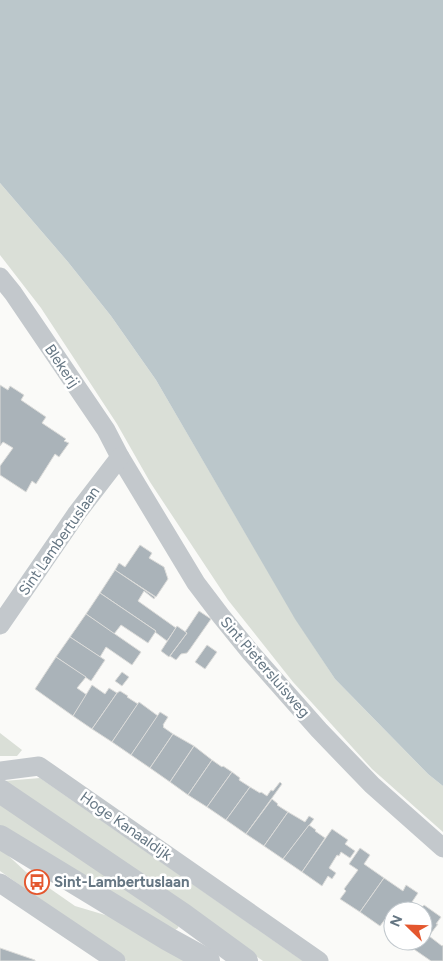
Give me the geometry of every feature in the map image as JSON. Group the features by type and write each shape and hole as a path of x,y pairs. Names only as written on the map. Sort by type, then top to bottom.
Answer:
{"street":[{"name":"Blekerij","path":"0,277 13,293 106,430 120,457"},
{"name":"Sint Lambertuslaan","path":"0,625 77,513 120,457"},
{"name":"Sint Pietersluisweg","path":"120,457 196,583 251,653 319,730 372,785 443,848"},
{"name":"Hoge Kanaaldijk","path":"0,771 39,766 319,961"},
{"path":"0,791 184,915 246,961"},
{"path":"0,837 168,939 208,961"},
{"path":"0,883 116,961"}],"shaded area":[{"path":"0,0 443,0 443,786 428,774 335,679 295,619 156,380 111,316 68,262 0,183"},
{"path":"0,183 68,262 111,316 156,380 295,618 335,679 428,774 443,786 443,832 372,769 293,682 228,600 150,482 117,424 41,308 0,255"},
{"path":"0,733 22,750 17,756 0,756"},
{"path":"40,778 303,961 263,961 4,781"},
{"path":"0,799 179,924 178,928 175,930 0,826"},
{"path":"0,848 26,872 75,906 122,920 192,961 127,961 0,871"}],"building":[{"path":"0,385 8,390 10,386 24,395 21,400 46,417 42,423 69,443 59,457 55,454 36,484 32,481 26,492 0,475 0,466 13,448 3,442 0,446"},
{"path":"140,545 152,553 149,558 164,567 168,579 156,597 115,570 119,563 125,567"},
{"path":"115,570 155,597 154,599 144,591 138,601 176,628 167,641 156,631 100,593"},
{"path":"100,593 156,631 148,643 121,625 114,634 86,614"},
{"path":"199,611 211,619 187,653 181,654 176,660 170,656 187,633 185,632"},
{"path":"86,614 141,652 132,665 106,647 100,657 70,637"},
{"path":"177,626 187,633 169,657 161,651"},
{"path":"70,637 105,660 91,681 56,657"},
{"path":"207,645 217,652 205,669 195,662"},
{"path":"56,657 86,677 77,688 87,695 73,716 35,689"},
{"path":"122,672 129,677 122,686 115,681"},
{"path":"92,685 105,694 109,688 117,693 92,729 73,716"},
{"path":"120,691 138,704 112,742 92,729"},
{"path":"139,702 158,716 131,755 112,742"},
{"path":"160,712 168,717 163,727 173,734 150,768 131,755"},
{"path":"173,734 194,746 170,782 150,768"},
{"path":"194,746 212,760 188,795 170,782"},
{"path":"212,760 232,772 207,807 188,795"},
{"path":"232,772 240,778 239,780 250,787 226,820 207,807"},
{"path":"280,782 282,784 246,834 226,820 250,787 267,796"},
{"path":"272,799 277,805 288,812 264,846 246,834"},
{"path":"288,812 305,822 309,816 314,819 283,859 264,846"},
{"path":"309,825 325,838 302,872 283,859"},
{"path":"332,829 348,840 345,844 355,851 350,858 341,852 339,856 337,855 329,868 336,873 332,879 328,876 322,886 302,872"},
{"path":"360,848 370,855 364,864 384,878 360,912 340,899 346,891 344,889 358,870 349,864"},
{"path":"384,878 403,891 406,885 418,893 413,901 383,901 383,922 380,926 360,912"},
{"path":"433,911 441,917 436,924 438,924 433,931"},
{"path":"433,939 443,945 443,961 431,961 416,951 433,951"},
{"path":"0,948 35,960 35,961 0,961"}],"place":[{"name":"Sint-Lambertuslaan","path":"37,882"}]}
